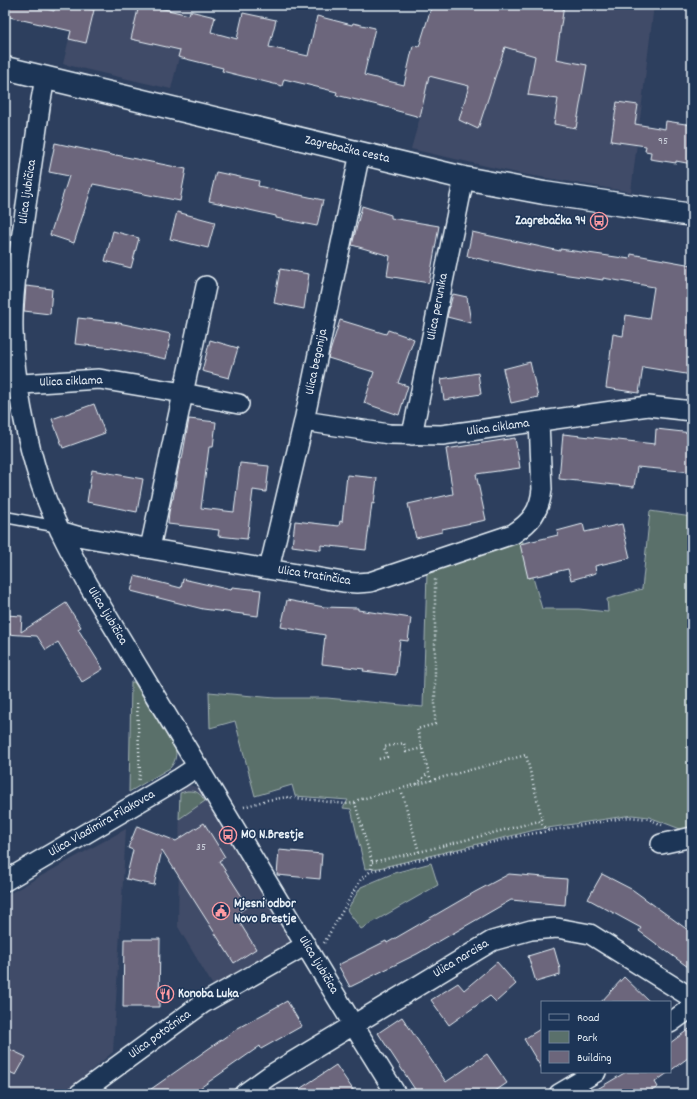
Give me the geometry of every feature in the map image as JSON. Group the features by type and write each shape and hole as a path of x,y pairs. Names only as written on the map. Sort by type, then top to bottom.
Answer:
{"main road":[{"name":"Zagrebačka cesta","path":"5,68 464,178 539,193 692,216"}],"street":[{"name":"Ulica ljubičica","path":"46,78 40,106 14,293 12,384 41,485 60,529 111,623 396,1094"},
{"name":"Ulica begonija","path":"269,569 304,421 360,153"},
{"name":"Ulica perunika","path":"412,435 464,178"},
{"path":"150,548 206,286"},
{"name":"Ulica ciklama","path":"12,384 99,379 239,404"},
{"name":"Ulica ciklama","path":"304,421 389,434 442,435 648,406 692,411"},
{"name":"Ulica tratinčica","path":"60,529 77,536 269,569 357,583 370,582 513,534 526,526 533,518 541,498 542,489 539,422"},
{"name":"Ulica Vladimira Filakovca","path":"5,880 198,766"},
{"path":"661,844 692,837"},
{"name":"Ulica narcisa","path":"244,1094 269,1076 354,1026 492,941 531,930 557,928 590,934 692,998"},
{"name":"Ulica potočnica","path":"79,1094 202,1004 308,948"},
{"path":"671,1022 692,1007"},
{"path":"559,1094 594,1073"}],"lane":[{"path":"5,517 60,529"}],"path":[{"path":"431,781 417,729 435,724 435,560"},
{"path":"137,698 140,773 138,784"},
{"path":"379,759 387,757 384,747 404,743 406,752 422,748"},
{"path":"241,807 267,800 288,797 346,804 355,803 358,800 526,755 542,819 419,852 372,862"},
{"path":"416,785 428,772"},
{"path":"402,789 419,852"},
{"path":"355,803 372,862 371,871"},
{"path":"308,948 320,950 361,879 371,871 519,836 629,817 649,819 663,825"},
{"path":"539,821 549,831"}],"shaded area":[{"path":"77,5 192,5 171,89 63,64"},
{"path":"449,5 654,5 631,192 517,173 411,149 420,117 427,76"},
{"path":"189,785 199,788 205,792 290,937 287,948 215,989 178,927 180,788"},
{"path":"126,829 113,1052 63,1094 5,1094 5,896"}],"green space":[{"path":"650,511 692,517 692,831 688,832 649,817 632,815 535,830 379,868 365,869 351,809 343,808 348,800 295,796 292,785 255,796 235,721 210,728 209,692 275,698 327,698 423,707 427,572 522,539 542,609 579,609 608,612 607,599 642,589"},
{"path":"131,682 134,682 176,751 176,756 170,768 129,792"},
{"path":"187,791 198,793 205,801 179,819 180,793"},
{"path":"431,863 438,885 361,929 347,910 361,887 394,873"}],"building":[{"path":"5,5 31,5 54,11 55,5 73,5 94,10 86,43 69,39 71,31 5,16"},
{"path":"139,5 147,5 189,15 190,11 215,17 211,32 237,39 243,13 276,20 269,47 308,56 317,16 352,25 353,23 375,28 364,75 404,85 413,46 419,47 432,5 564,5 556,59 587,65 576,128 554,124 558,99 528,95 535,56 505,47 478,129 459,120 469,86 429,76 420,117 336,95 337,92 284,79 282,86 222,71 223,68 178,57 180,50 131,39"},
{"path":"617,102 638,105 635,124 665,129 666,121 692,125 692,164 650,159 651,152 645,151 646,146 611,141"},
{"path":"55,143 186,169 180,201 93,184 74,243 50,235 69,176 49,172"},
{"path":"216,172 259,181 258,186 323,200 317,226 276,218 276,216 209,201"},
{"path":"362,206 391,215 391,218 439,226 429,283 387,276 390,256 352,245"},
{"path":"177,212 215,222 208,248 170,239"},
{"path":"113,231 139,238 131,268 105,261"},
{"path":"472,232 560,251 560,249 630,259 631,254 692,265 692,295 690,309 692,309 692,375 643,367 639,393 606,388 613,334 623,336 626,315 649,319 654,287 603,278 603,280 534,271 467,256"},
{"path":"280,269 309,274 304,309 274,303"},
{"path":"26,286 52,289 50,314 24,311"},
{"path":"453,294 467,297 471,323 447,317"},
{"path":"78,318 114,322 171,334 166,359 113,348 75,344"},
{"path":"340,320 386,334 388,330 414,339 398,383 408,386 399,415 364,403 374,372 328,358"},
{"path":"210,340 238,348 229,378 202,371"},
{"path":"530,362 538,397 511,403 503,369"},
{"path":"478,373 481,394 444,400 441,379"},
{"path":"94,404 105,433 63,448 52,419"},
{"path":"189,419 216,422 213,447 209,447 201,508 234,512 240,463 269,466 266,492 253,490 247,539 218,536 219,530 168,524 169,512 173,499 180,459 182,459"},
{"path":"656,429 692,433 692,472 637,467 634,487 559,479 563,434 655,444"},
{"path":"515,438 520,468 476,474 486,520 442,529 442,532 416,538 408,504 453,494 446,449"},
{"path":"92,470 143,479 137,512 87,502"},
{"path":"347,475 377,478 366,550 321,545 321,550 292,546 295,521 339,526 340,521 342,522"},
{"path":"583,524 585,532 622,524 630,558 595,566 596,573 571,580 568,569 528,578 520,544 558,535 557,531"},
{"path":"135,576 181,588 183,579 231,590 232,587 261,590 258,616 203,609 131,591"},
{"path":"287,600 324,607 358,608 358,610 411,618 408,641 400,640 396,675 363,671 364,669 322,664 325,635 281,627"},
{"path":"66,603 81,627 78,629 103,669 82,682 58,642 46,650 37,636 5,634 5,615 22,616 21,632"},
{"path":"204,823 225,857 219,861 248,906 235,915 256,949 234,963 162,850 154,885 126,879 133,850 128,848 137,826 176,841"},
{"path":"279,850 322,854 320,879 277,875"},
{"path":"509,874 567,879 565,905 511,900 417,954 350,987 338,965 386,941 387,943"},
{"path":"602,874 633,890 692,933 692,970 639,931 641,928 588,899"},
{"path":"124,939 160,939 159,1007 123,1007"},
{"path":"554,948 560,969 560,975 536,982 528,956"},
{"path":"497,962 516,984 496,1002 490,996 449,1025 431,1000 458,983 464,990"},
{"path":"624,977 649,1001 602,1001"},
{"path":"287,1001 302,1026 261,1049 260,1046 200,1088 204,1094 144,1094 238,1028"},
{"path":"402,1017 446,1082 487,1054 507,1083 491,1094 418,1094 378,1033"},
{"path":"692,1027 692,1055 671,1070 671,1042"},
{"path":"541,1029 541,1067 524,1039"},
{"path":"5,1047 26,1057 16,1075 5,1070"},
{"path":"336,1065 356,1094 292,1094"},
{"path":"624,1073 668,1073 655,1082 658,1087 646,1094 589,1094"}],"place":[{"name":"Zagrebačka 94","path":"599,221"},
{"name":"MO N.Brestje","path":"228,835"},
{"name":"Mjesni odbor Novo Brestje","path":"221,911"},
{"name":"Konoba Luka","path":"165,994"}]}
